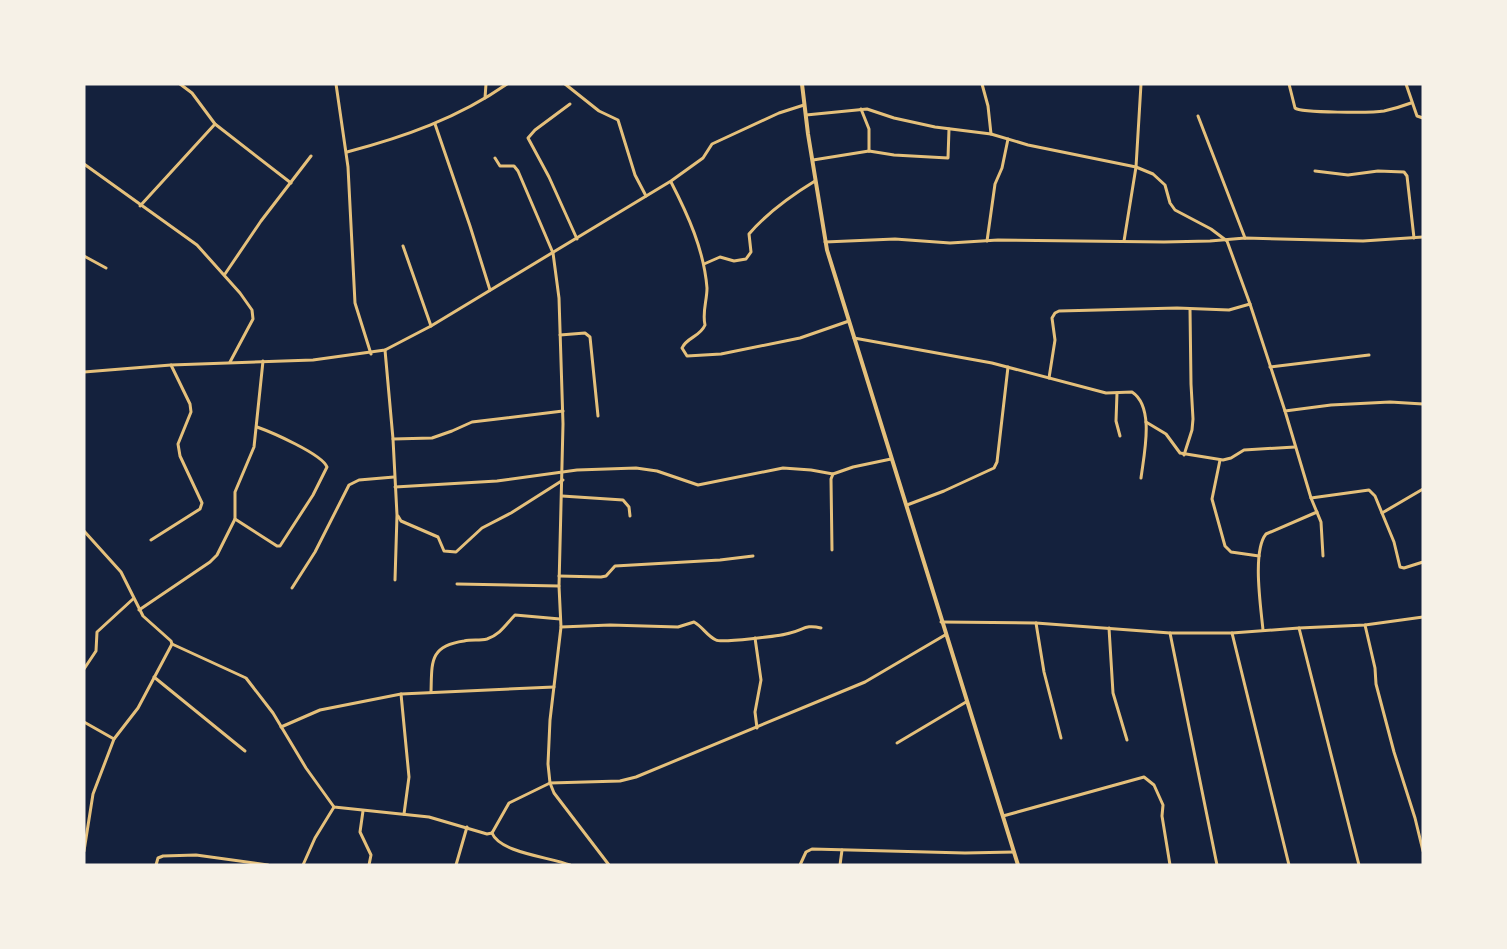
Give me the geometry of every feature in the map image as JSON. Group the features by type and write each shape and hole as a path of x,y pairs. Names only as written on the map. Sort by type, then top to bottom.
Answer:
{"street":[{"path":"180,84 192,93 215,123 291,183"},
{"path":"336,84 347,152 355,303 371,354"},
{"path":"485,99 486,84"},
{"path":"347,152 380,144 435,124 485,99 507,84"},
{"path":"565,84 599,111 618,120 635,175 646,196"},
{"path":"802,84 825,242 1018,865"},
{"path":"981,84 988,106 991,134"},
{"path":"1124,241 1136,167 1141,84"},
{"path":"1289,84 1295,108 1298,111 1365,113 1384,111 1412,103"},
{"path":"1406,84 1417,116 1423,118"},
{"path":"570,104 535,130 528,138 549,177 577,239"},
{"path":"84,372 171,365 313,360 371,354 385,350 432,326 671,181 703,158 712,144 779,113 804,105"},
{"path":"805,115 861,109 874,110 894,118 991,134 1028,145 1136,167 1162,180 1170,203 1175,210 1227,240 1285,411 1311,498 1321,522 1323,556"},
{"path":"861,109 869,129 868,151"},
{"path":"1198,116 1245,238"},
{"path":"140,206 215,123"},
{"path":"435,124 490,290"},
{"path":"812,160 868,151 948,158 950,129"},
{"path":"987,241 995,184 1002,168 1008,139"},
{"path":"225,274 261,221 311,156"},
{"path":"495,158 500,166 516,167 553,253 558,283 563,472 559,576 561,627 548,752 550,783 562,805 609,865"},
{"path":"84,164 197,245 225,274 252,310 253,319 230,362"},
{"path":"1315,171 1348,175 1378,171 1404,172 1407,176 1414,238"},
{"path":"671,181 691,225 704,264 707,290 703,317 705,325 698,336 684,343 682,348 687,356 721,354 800,338 849,321"},
{"path":"704,264 720,258 734,261 746,259 751,252 749,234 756,226 779,206 815,181"},
{"path":"825,242 888,239 950,243 1245,238 1353,241 1422,238"},
{"path":"403,246 432,326"},
{"path":"84,256 106,268"},
{"path":"1049,378 1055,340 1052,318 1055,313 1082,310 1229,310 1250,304"},
{"path":"1184,455 1193,419 1190,309"},
{"path":"560,335 585,333 590,337 598,416"},
{"path":"854,338 1008,367 1100,392 1132,392 1144,404 1146,422 1141,478"},
{"path":"385,350 397,515 395,579"},
{"path":"1270,368 1369,355"},
{"path":"139,610 210,562 217,555 235,519 235,492 254,447 263,361"},
{"path":"151,540 200,509 202,503 180,456 178,444 191,412 190,404 171,365"},
{"path":"907,505 994,468 997,462 1008,367"},
{"path":"1117,393 1116,421 1119,436"},
{"path":"1285,411 1330,405 1390,402 1423,404"},
{"path":"393,440 432,438 472,422 562,411"},
{"path":"1146,422 1166,434 1178,451 1184,455 1220,460 1231,458 1244,450 1295,447"},
{"path":"235,519 280,546 313,495 327,467 322,459 257,427"},
{"path":"395,488 497,481 563,472 636,468 657,471 698,485 783,468 833,474 891,459"},
{"path":"1220,460 1212,499 1225,546 1231,552 1259,556"},
{"path":"832,550 831,479 833,474"},
{"path":"292,588 315,552 349,485 359,480 394,477"},
{"path":"397,515 401,521 438,537 444,551 456,552 482,528 511,513 563,480"},
{"path":"1383,513 1423,489"},
{"path":"1311,498 1369,490 1375,496 1383,513 1400,567 1404,568 1423,562"},
{"path":"562,496 623,500 629,507 630,516"},
{"path":"1263,630 1258,567 1262,540 1266,534 1317,512"},
{"path":"84,531 121,572 139,610 172,644 246,678 273,713 326,798 334,807 429,817 487,834 492,833"},
{"path":"559,576 601,577 606,576 615,566 753,556"},
{"path":"457,584 559,586"},
{"path":"84,669 96,651 97,632 133,599"},
{"path":"431,692 432,660 435,654 442,649 463,641 489,638 498,634 515,615 560,619"},
{"path":"941,622 1036,623 1170,633 1232,633 1365,625 1423,617"},
{"path":"561,627 621,625 678,627 694,622 717,641 725,642 792,633 807,626 821,628"},
{"path":"1036,623 1044,672 1061,738"},
{"path":"1365,625 1375,668 1376,684 1423,851"},
{"path":"1108,628 1113,693 1127,740"},
{"path":"1299,628 1359,865"},
{"path":"1170,633 1217,865"},
{"path":"1232,633 1289,865"},
{"path":"492,833 509,803 550,783 620,781 636,777 865,682 945,635"},
{"path":"755,637 760,680 755,712 757,728"},
{"path":"84,851 93,794 114,739 138,708 172,644"},
{"path":"154,677 245,751"},
{"path":"281,727 320,710 401,694 554,687"},
{"path":"401,694 409,777 404,814"},
{"path":"897,742 966,702"},
{"path":"84,723 114,739"},
{"path":"1003,816 1144,777 1154,785 1163,806 1162,816 1170,865"},
{"path":"303,865 315,838 334,807"},
{"path":"363,811 360,832 369,851 369,865"},
{"path":"456,865 467,827"},
{"path":"492,833 498,842 520,852 570,865"},
{"path":"800,865 808,850 1014,852"},
{"path":"840,865 842,850"},
{"path":"156,865 158,858 163,856 196,855 267,865"}]}
